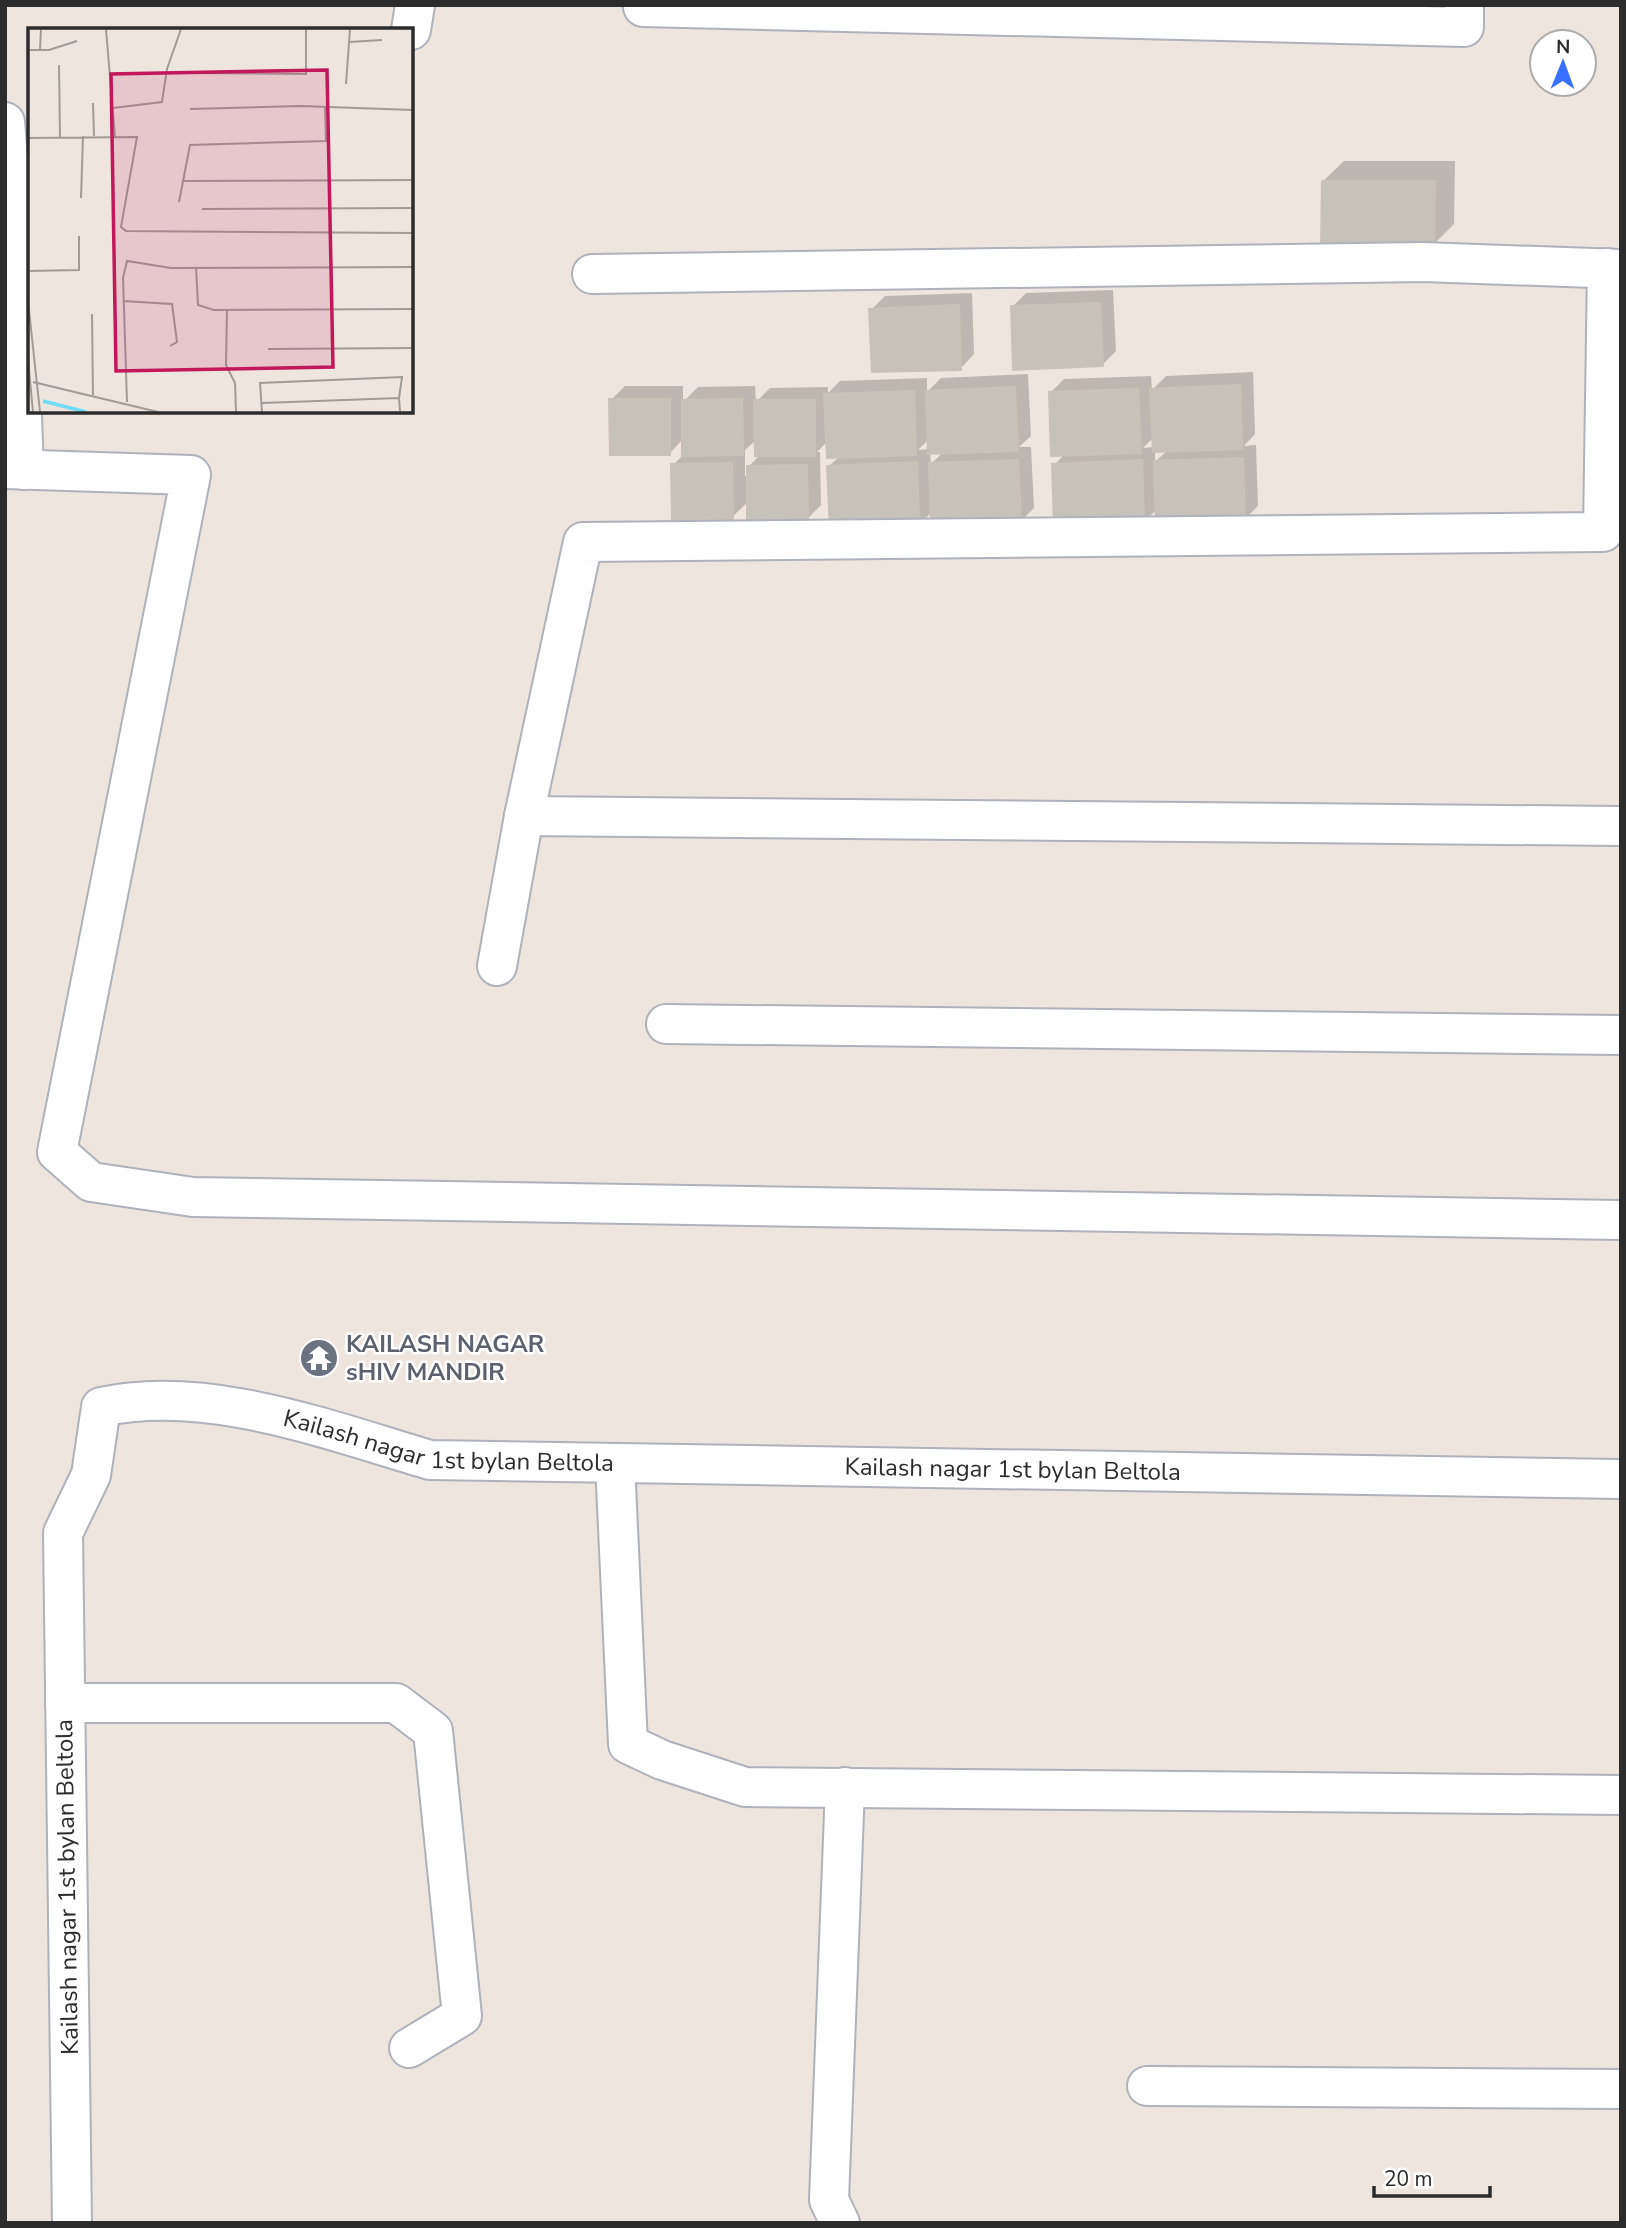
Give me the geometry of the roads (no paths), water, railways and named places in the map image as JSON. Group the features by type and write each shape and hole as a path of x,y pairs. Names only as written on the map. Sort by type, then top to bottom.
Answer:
{"street":[{"path":"411,28 415,5"},
{"path":"643,7 1464,27 1464,5"},
{"path":"5,122 23,253 15,469 191,474 57,1152 91,1182 193,1197 1621,1220"},
{"path":"497,966 524,816 583,541 1603,532 1614,268 1423,262 592,274"},
{"path":"524,816 1621,826"},
{"path":"666,1024 1621,1035"},
{"name":"Kailash nagar 1st bylan Beltola","path":"72,2223 63,1533 91,1475 101,1407 128,1401 208,1403 300,1421 430,1460 1621,1479"},
{"path":"615,1463 628,1744 662,1760 745,1787 1621,1795"},
{"path":"65,1703 396,1703 433,1731 462,2015 409,2048"},
{"path":"840,2223 829,2200 845,1787"},
{"path":"1147,2086 1621,2090"}],"place":[{"name":"KAILASH NAGAR sHIV MANDIR","path":"319,1358"}]}
